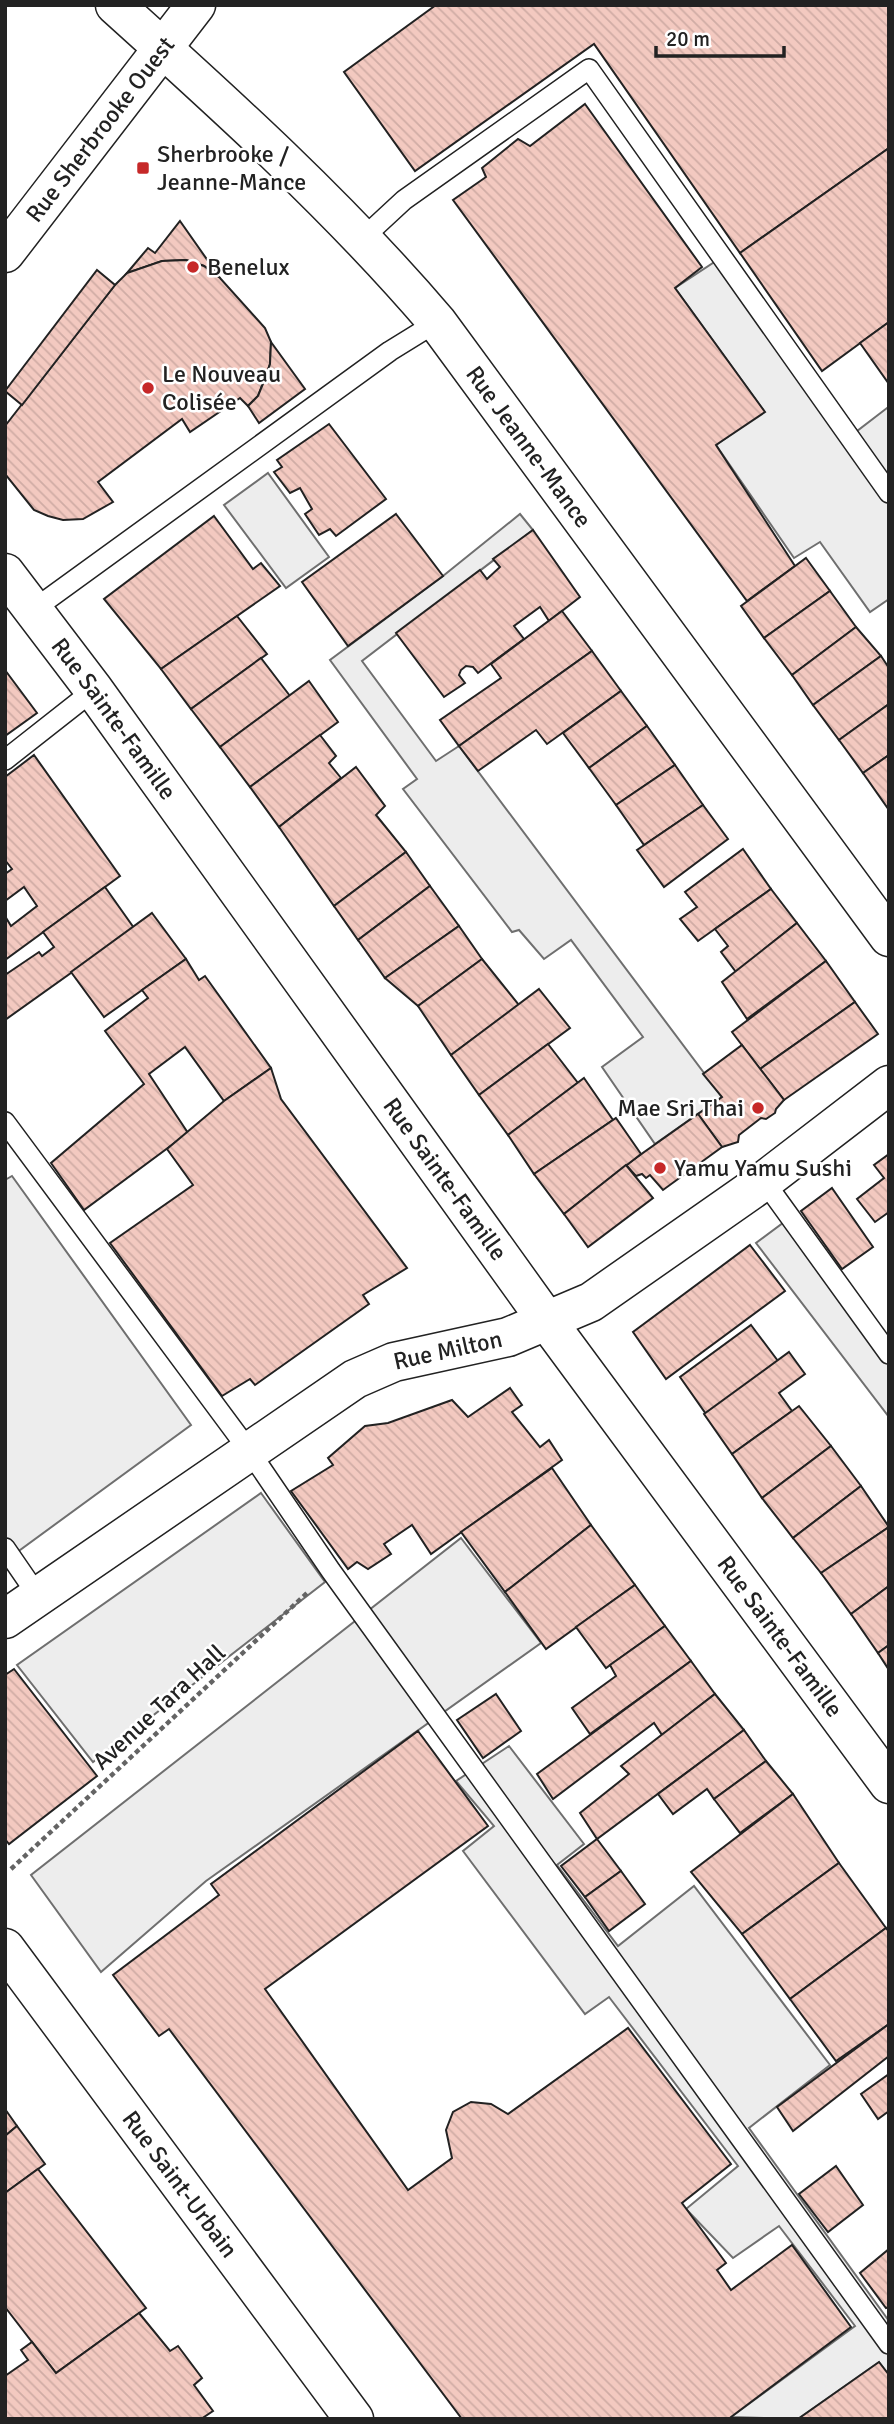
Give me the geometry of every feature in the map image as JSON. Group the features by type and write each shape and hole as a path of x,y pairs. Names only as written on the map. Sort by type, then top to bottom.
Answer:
{"street":[{"name":"Rue Jeanne-Mance","path":"115,5 301,176 363,238 437,322 889,937"},
{"name":"Rue Sherbrooke Ouest","path":"5,253 195,5"},
{"name":"Rue Sainte-Famille","path":"5,573 94,690 547,1321 889,1784"},
{"name":"Rue Milton","path":"5,1619 355,1379 394,1362 508,1337 591,1302 764,1181 889,1085"},
{"name":"Rue Saint-Urbain","path":"5,1948 355,2419"}],"lane":[{"path":"363,238 404,201 589,69 889,493"},
{"path":"33,610 390,351 437,322"},
{"path":"5,760 94,690"},
{"path":"5,1122 250,1452 331,1571 889,2344"},
{"path":"764,1181 889,1354"},
{"path":"5,1548 38,1596"}],"path":[{"name":"Avenue Tara Hall","path":"11,1869 331,1571"}],"shaded area":[{"path":"728,253 857,431 887,408 889,410 889,599 870,612 820,542 794,558 716,445 764,411 675,288"},
{"path":"268,473 329,557 286,588 224,505"},
{"path":"520,514 533,530 362,661 436,761 459,746 722,1097 655,1144 602,1067 643,1037 571,940 544,959 519,930 512,932 403,789 417,779 330,660 443,576"},
{"path":"12,1176 191,1425 5,1561 5,1180"},
{"path":"791,1217 889,1352 889,1417 756,1243"},
{"path":"261,1493 325,1582 93,1762 17,1665"},
{"path":"461,1538 541,1643 206,1881 101,1972 31,1875"},
{"path":"509,1746 584,1844 557,1865 618,1946 694,1886 830,2065 749,2128 889,2321 889,2375 879,2362 798,2419 731,2417 855,2326 779,2226 733,2258 686,2209 738,2166 609,1997 585,2014 463,1851 494,1826 456,1781"}],"building":[{"path":"436,5 889,5 889,148 740,253 594,44 415,171 344,72"},
{"path":"585,104 702,267 675,288 765,412 716,445 795,566 747,601 453,200 486,177 482,168 518,139 530,146"},
{"path":"889,148 889,322 822,371 740,253"},
{"path":"180,221 220,278 204,266 186,260 162,261 127,273 148,248 155,253"},
{"name":"Le Nouveau Colisée","path":"186,260 204,266 220,278 265,328 271,342 270,364 258,396 248,406 240,398 190,432 182,419 98,482 113,502 83,519 63,520 34,510 5,474 5,426 127,273 162,261"},
{"path":"97,270 115,285 22,405 5,391"},
{"path":"889,322 889,384 860,343"},
{"path":"271,342 305,389 259,423 248,406 258,396 265,379 270,364"},
{"path":"329,424 386,499 336,536 330,529 319,535 305,514 312,509 300,488 290,493 274,472 282,467 277,460"},
{"path":"396,514 443,576 348,646 302,582"},
{"path":"214,516 253,569 261,563 280,586 161,669 104,599"},
{"path":"533,530 580,597 549,621 540,607 514,626 524,639 478,673 473,667 466,666 459,675 465,683 444,697 396,633 480,570 487,579 500,567 493,559"},
{"path":"806,558 830,591 764,638 741,606"},
{"path":"830,591 856,627 792,675 764,638"},
{"path":"562,611 592,651 459,746 440,720 501,678 491,664"},
{"path":"237,616 267,654 191,709 161,669"},
{"path":"856,627 881,656 813,705 792,675"},
{"path":"592,651 621,691 547,744 536,730 478,771 459,746"},
{"path":"881,656 889,668 889,704 839,740 813,705"},
{"path":"261,658 290,696 220,747 191,709"},
{"path":"5,670 37,713 5,736"},
{"path":"309,681 338,722 250,787 220,747"},
{"path":"621,691 647,726 589,768 563,733"},
{"path":"889,704 889,755 863,773 839,740"},
{"path":"647,726 675,765 616,805 589,768"},
{"path":"320,735 336,756 329,763 341,778 279,827 250,787"},
{"path":"34,755 120,876 5,960 5,916 11,926 37,906 24,887 5,901 5,874 12,869 5,860 5,777"},
{"path":"889,755 889,810 863,773"},
{"path":"675,765 703,805 644,845 616,805"},
{"path":"356,767 385,806 376,815 406,852 334,906 279,827"},
{"path":"703,805 728,839 664,887 637,850"},
{"path":"743,849 771,889 698,941 680,919 697,907 685,892"},
{"path":"406,852 430,886 358,940 334,906"},
{"path":"430,886 459,926 385,978 358,940"},
{"path":"105,887 134,928 5,1020 5,975 39,952 42,956 54,947 43,932"},
{"path":"771,889 797,923 736,972 721,952 728,946 715,929"},
{"path":"152,913 186,959 104,1017 71,972"},
{"path":"797,923 826,961 747,1019 722,982"},
{"path":"459,926 482,959 418,1006 385,978"},
{"path":"186,959 199,980 205,976 271,1068 224,1101 185,1047 149,1074 188,1133 84,1210 51,1163 144,1084 105,1031 148,998 142,990"},
{"path":"482,959 519,1005 451,1055 418,1006"},
{"path":"826,961 855,1002 760,1069 732,1032"},
{"path":"539,989 570,1028 479,1095 451,1055"},
{"path":"855,1002 878,1034 784,1100 760,1069"},
{"path":"548,1044 578,1083 508,1135 479,1095"},
{"path":"742,1045 784,1100 775,1113 766,1119 761,1118 739,1135 738,1142 722,1147 698,1114 722,1097 703,1074"},
{"path":"271,1068 281,1099 407,1268 363,1295 369,1304 255,1385 250,1379 222,1396 110,1243 193,1185 167,1149 224,1101"},
{"path":"584,1078 613,1120 534,1174 508,1135"},
{"path":"698,1114 722,1147 663,1190 650,1175 646,1178 642,1174 636,1176 626,1165"},
{"path":"616,1118 641,1154 564,1214 534,1174"},
{"path":"889,1154 889,1212 875,1222 857,1199 884,1178 874,1165"},
{"path":"626,1165 653,1198 588,1247 564,1214"},
{"path":"832,1188 873,1247 842,1269 801,1211"},
{"path":"750,1245 785,1291 666,1379 633,1332"},
{"path":"751,1325 778,1361 706,1414 680,1377"},
{"path":"789,1352 805,1374 779,1393 792,1411 732,1454 704,1414"},
{"path":"510,1388 522,1405 512,1412 540,1447 549,1440 562,1460 431,1554 412,1525 384,1544 391,1554 368,1569 357,1562 348,1569 291,1491 333,1465 328,1458 365,1426 388,1423 452,1400 468,1417"},
{"path":"799,1406 831,1446 762,1498 732,1454"},
{"path":"831,1446 861,1486 793,1538 762,1498"},
{"path":"552,1468 591,1525 505,1592 461,1532"},
{"path":"861,1486 889,1527 821,1573 793,1538"},
{"path":"591,1525 635,1585 546,1649 505,1592"},
{"path":"889,1527 889,1586 851,1614 821,1573"},
{"path":"635,1585 665,1626 606,1668 576,1627"},
{"path":"889,1586 889,1645 878,1653 851,1614"},
{"path":"665,1626 691,1661 590,1734 572,1708 616,1676 610,1665"},
{"path":"889,1645 889,1670 878,1653"},
{"path":"691,1661 715,1694 662,1735 654,1723 553,1799 537,1774"},
{"path":"14,1669 97,1776 9,1844 5,1839 5,1675"},
{"path":"496,1694 521,1731 483,1758 457,1720"},
{"path":"715,1694 744,1730 597,1839 580,1813 629,1774 621,1766"},
{"path":"744,1730 766,1761 714,1799 707,1789 673,1814 658,1794"},
{"path":"418,1731 488,1826 265,1989 408,2190 452,2158 446,2130 453,2112 471,2102 491,2104 508,2114 628,2028 731,2164 682,2203 726,2263 717,2270 731,2290 792,2245 851,2327 731,2417 732,2419 462,2419 169,2029 159,2036 113,1975 219,1895 211,1884"},
{"path":"766,1761 793,1794 740,1833 714,1799"},
{"path":"793,1794 839,1863 742,1934 691,1872"},
{"path":"597,1839 621,1871 585,1897 561,1866"},
{"path":"839,1863 886,1928 790,1999 742,1934"},
{"path":"621,1871 645,1904 609,1931 585,1897"},
{"path":"886,1928 889,1932 889,2024 836,2061 790,1999"},
{"path":"889,2024 889,2056 793,2131 777,2107"},
{"path":"889,2074 889,2111 878,2119 861,2094"},
{"path":"5,2109 17,2126 5,2136"},
{"path":"17,2126 45,2164 5,2193 5,2136"},
{"path":"836,2166 863,2205 828,2232 799,2194"},
{"path":"38,2169 146,2308 56,2373 5,2307 5,2193"},
{"path":"889,2249 889,2307 886,2308 860,2273"},
{"path":"139,2313 170,2351 178,2346 202,2378 194,2385 213,2411 201,2419 5,2419 5,2376 28,2360 21,2350 32,2342 56,2373"},
{"path":"879,2362 889,2375 889,2419 798,2419"}],"place":[{"name":"Sherbrooke / Jeanne-Mance","path":"143,168"},
{"name":"Benelux","path":"193,267"},
{"name":"Le Nouveau Colisée","path":"148,388"},
{"name":"Mae Sri Thai","path":"758,1108"},
{"name":"Yamu Yamu Sushi","path":"660,1168"}]}
